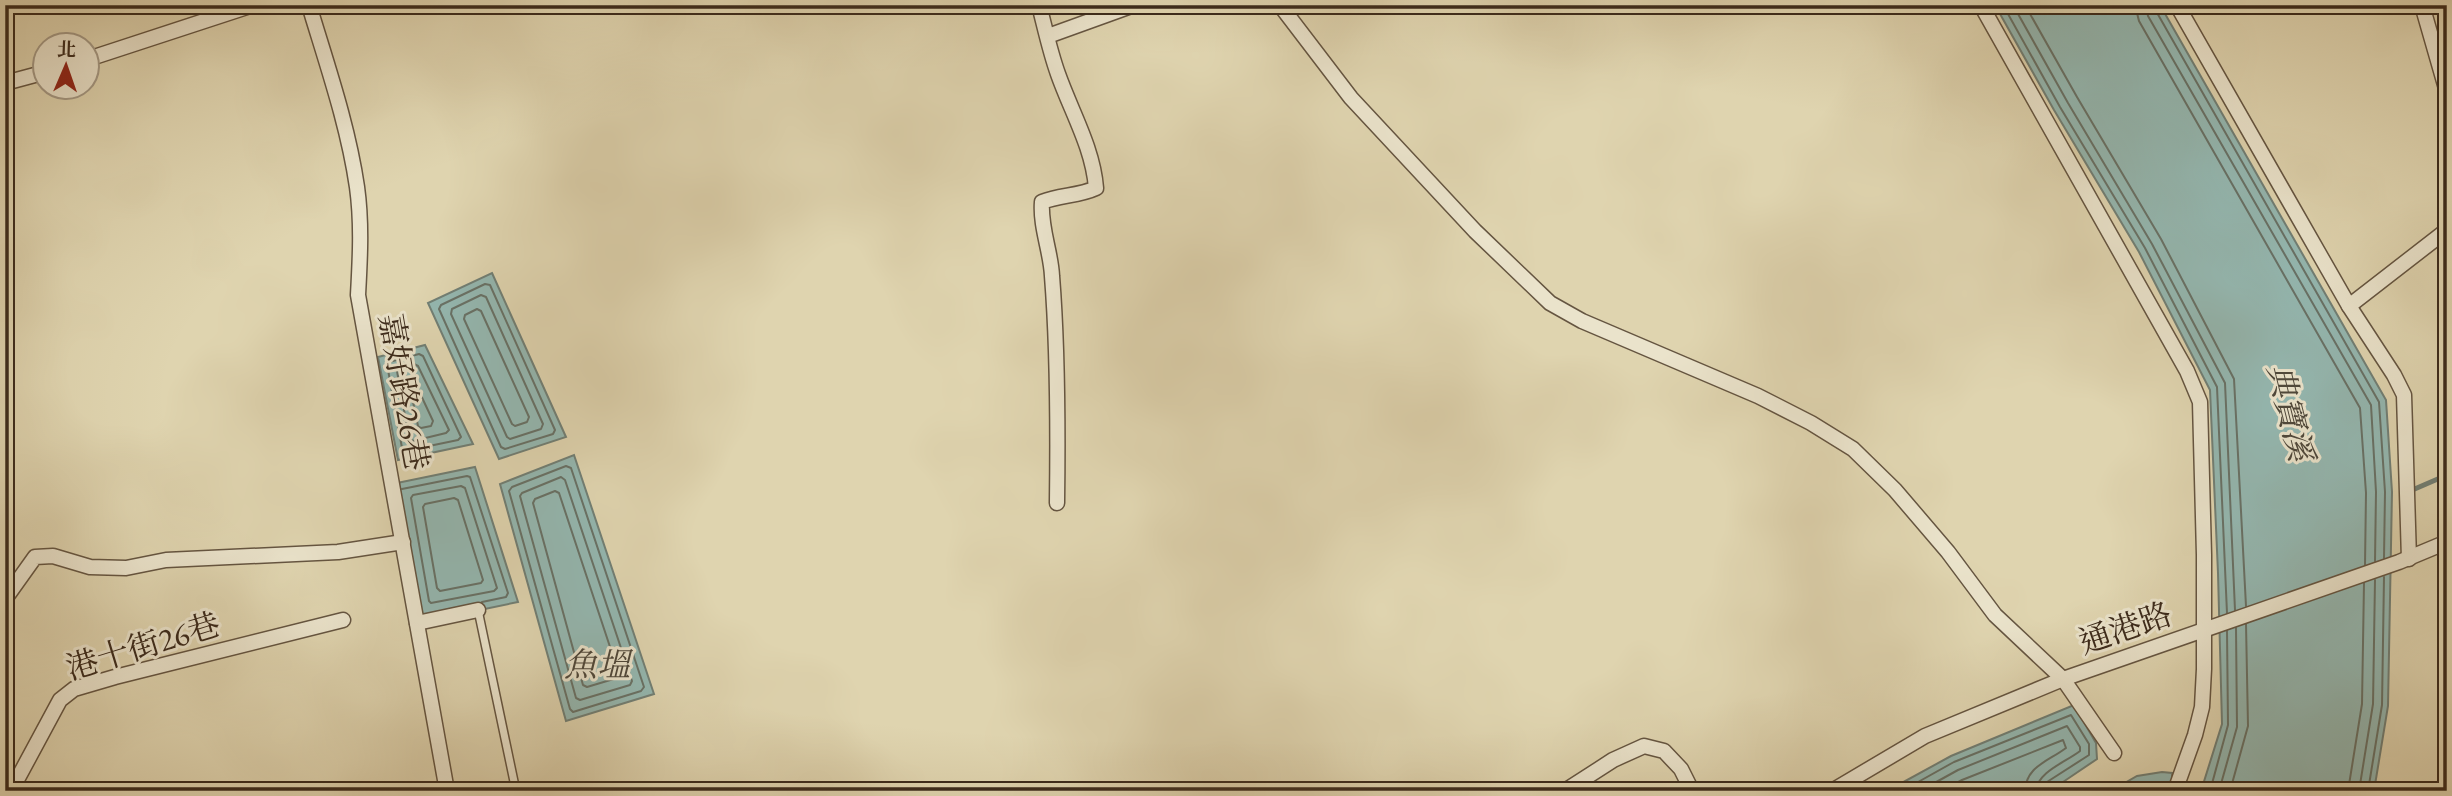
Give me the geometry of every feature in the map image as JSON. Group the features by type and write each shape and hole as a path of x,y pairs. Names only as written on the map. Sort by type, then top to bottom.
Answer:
{"street":[{"path":"102,54 253,5"},
{"name":"嘉好路26巷","path":"309,5 340,106 357,188 360,244 358,295 447,791"},
{"path":"1039,5 1056,72 1084,141 1095,175 1096,188 1085,193 1056,196 1042,202 1041,214 1052,276 1058,440 1057,503"},
{"path":"1048,36 1134,5"},
{"path":"1280,5 1351,97 1475,231 1550,303 1582,321 1758,396 1811,423 1853,449 1895,490 1948,552 1995,615 2063,680 2114,753"},
{"path":"1981,5 2187,371 2200,402 2208,629 2202,707 2196,735 2175,791"},
{"path":"2177,5 2349,306 2394,375 2404,396 2404,560"},
{"path":"2422,5 2447,92"},
{"path":"5,83 32,76"},
{"path":"2349,306 2447,230"},
{"name":"通港路","path":"1832,791 1925,736 2063,680 2404,560 2447,541"},
{"path":"5,599 35,557 53,556 90,567 126,568 166,560 338,552 402,542"},
{"path":"417,623 478,610"},
{"name":"港十街26巷","path":"11,791 60,700 74,689 343,620"},
{"path":"1565,791 1613,760 1644,746 1664,751 1681,769 1692,791"}],"lane":[{"path":"478,610 516,791"}],"water":[{"name":"典寶溪","path":"1995,5 2160,5 2386,400 2392,492 2388,706 2374,791 2201,791 2222,724 2210,390 2139,252"},
{"path":"492,273 566,437 499,459 428,303"},
{"path":"425,345 473,444 398,460 378,357"},
{"name":"魚塭","path":"574,455 654,694 566,721 500,484"},
{"name":"魚塭","path":"475,467 518,602 417,623 392,484"},
{"path":"2074,705 2096,743 2097,759 2045,791 1887,791 1951,756"},
{"path":"2172,773 2169,791 2111,791 2137,776"}],"waterway":[{"path":"2410,491 2447,475"}]}
